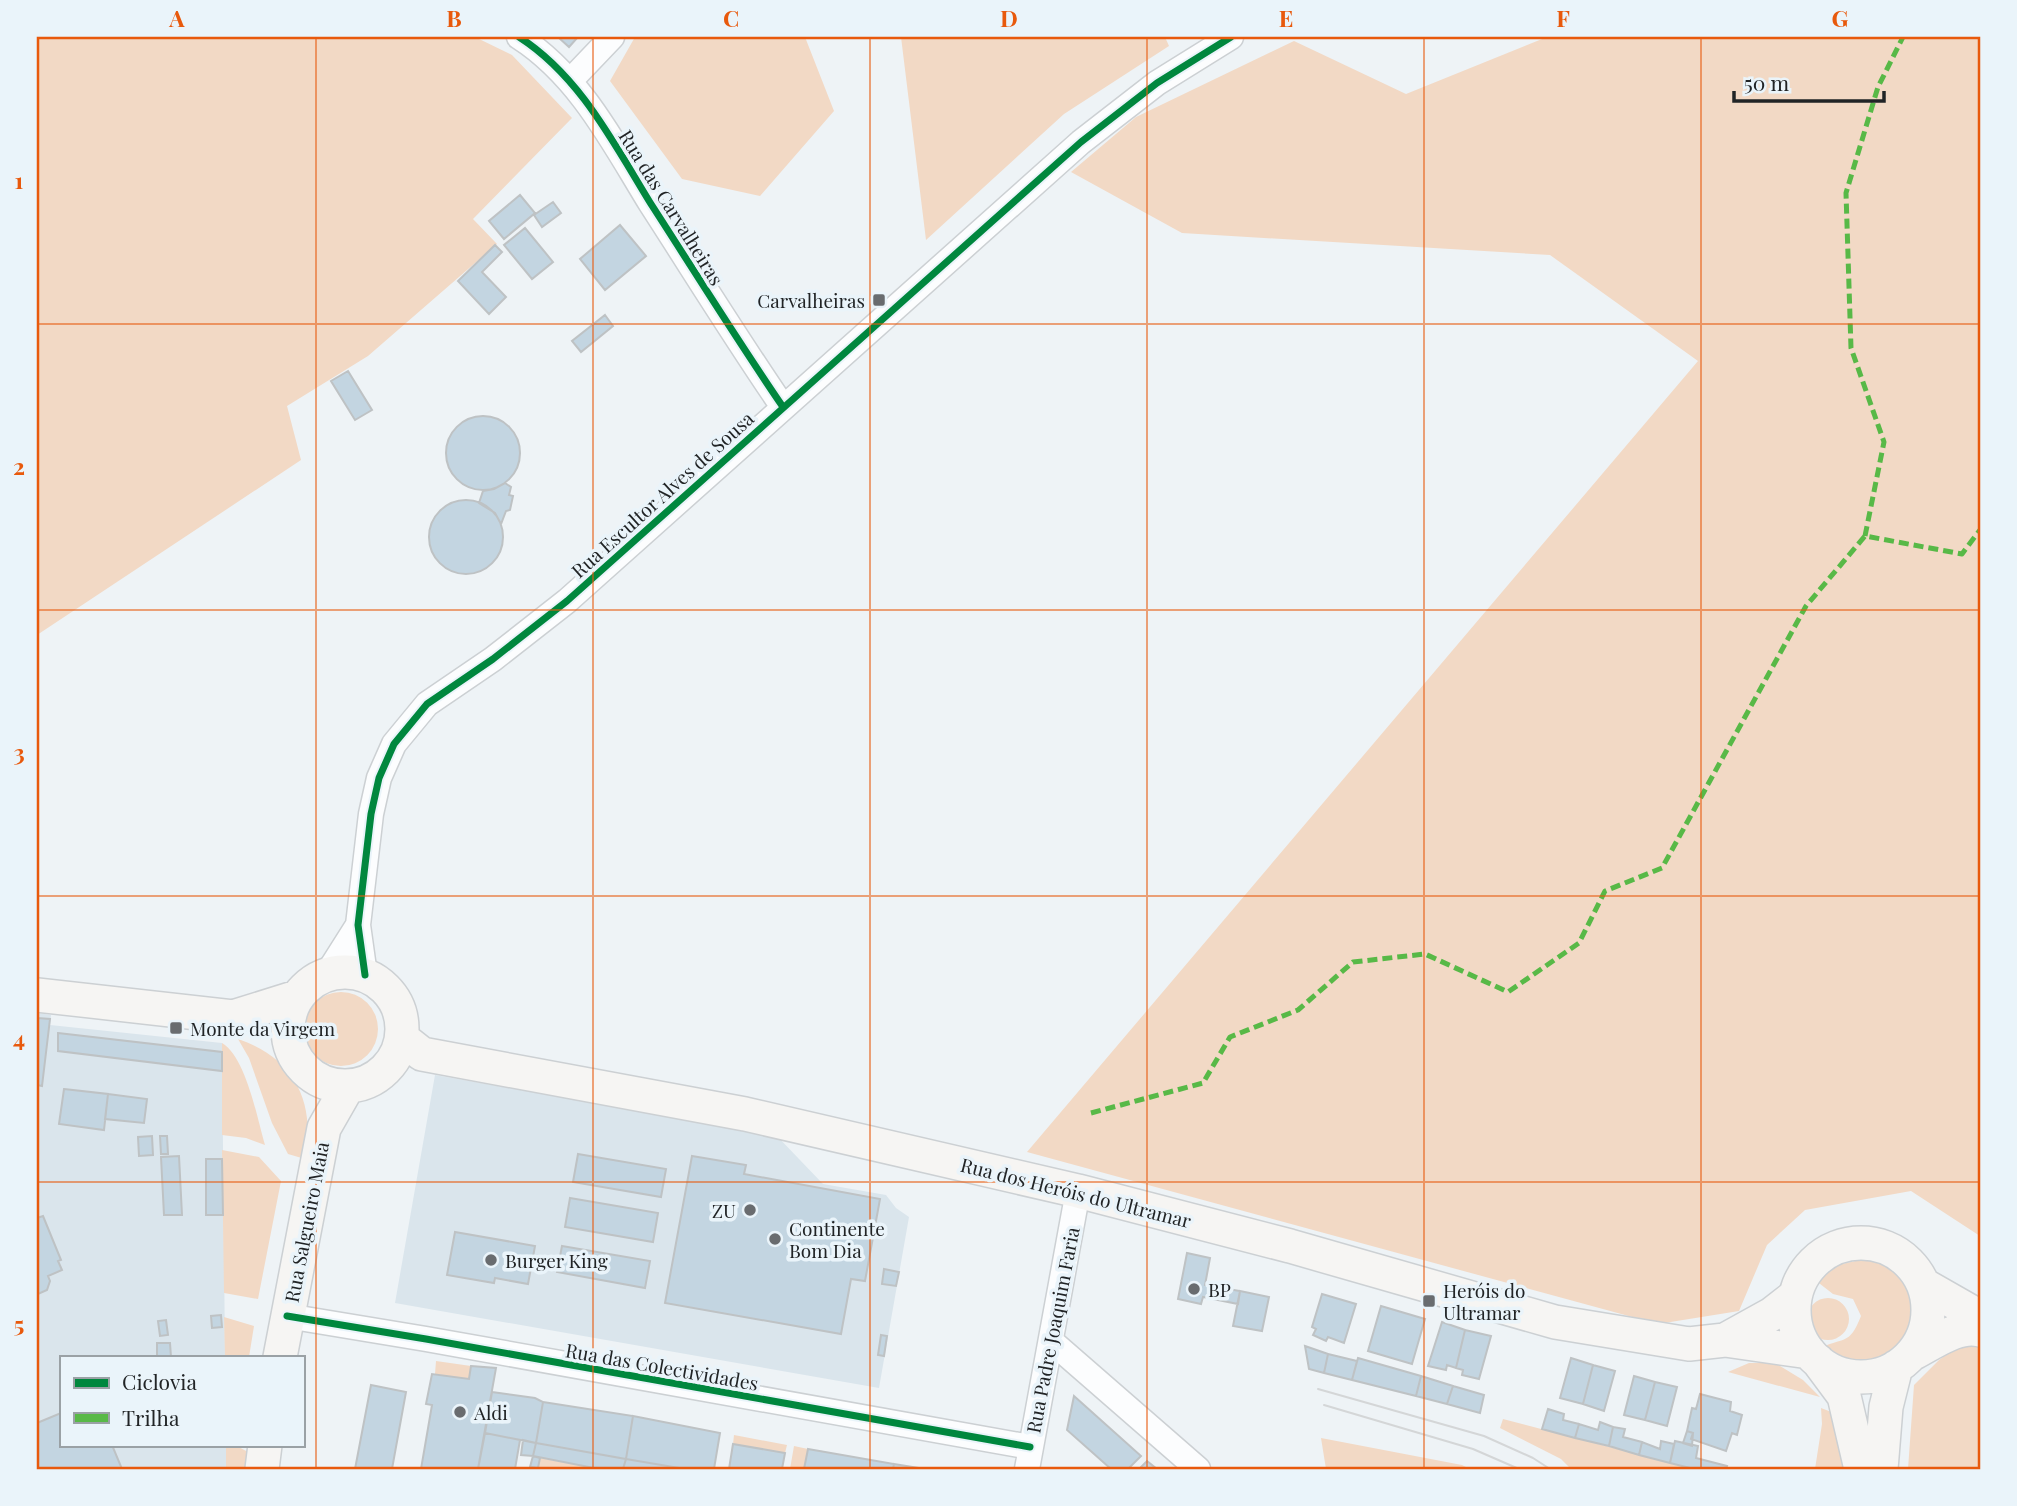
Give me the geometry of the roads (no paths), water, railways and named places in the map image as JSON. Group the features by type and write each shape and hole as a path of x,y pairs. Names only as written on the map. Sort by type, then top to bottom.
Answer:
{"main road":[{"path":"233,1017 301,1063 321,1082 348,1086 373,1079 406,1052 400,1011 393,995 380,983 365,975 346,971 327,974 310,983 297,997 289,1014 288,1033 301,1063"},
{"path":"37,995 233,1017 297,997"},
{"name":"Rua dos Heróis do Ultramar","path":"406,1052 745,1114 1078,1191 1290,1246 1555,1322 1689,1344 1725,1340 1813,1357"},
{"name":"Rua Salgueiro Maia","path":"301,1063 319,1100 324,1128"},
{"name":"Rua Salgueiro Maia","path":"280,1356 324,1128 348,1086"},
{"path":"1861,1469 1844,1396 1798,1335 1794,1315 1796,1296 1803,1276 1817,1259 1835,1247 1856,1242 1877,1244 1897,1252 1913,1266 1924,1285 1928,1303 1928,1321 1922,1338 1904,1361 1886,1407 1881,1469"},
{"path":"1924,1285 1980,1317"},
{"name":"Rua dos Heróis do Ultramar","path":"1725,1340 1772,1314 1796,1296"},
{"path":"1813,1357 1836,1372 1856,1377 1877,1375 1946,1336 1970,1327 1980,1330"},
{"path":"262,1469 265,1446"}],"street":[{"name":"Rua das Carvalheiras","path":"519,37 533,46 584,97 783,407"},
{"path":"570,81 612,37"},
{"name":"Rua Escultor Alves de Sousa","path":"365,975 358,925 371,814 379,778 394,744 428,704 493,659 567,601 1114,114 1157,83 1231,37"},
{"name":"Rua Escultor Alves de Sousa","path":"327,974 358,925"},
{"name":"Rua Padre Joaquim Faria","path":"1029,1458 1078,1191"},
{"name":"Rua das Colectividades","path":"287,1317 439,1341 1029,1458"},
{"path":"1051,1341 1198,1469"}],"tram line":[{"path":"1318,1389 1484,1436 1533,1458 1550,1469"},
{"path":"1324,1405 1473,1449 1519,1469"}],"place":[{"name":"Carvalheiras","path":"879,300"},
{"name":"Monte da Virgem","path":"176,1028"},
{"name":"ZU","path":"750,1210"},
{"name":"Continente Bom Dia","path":"775,1239"},
{"name":"Burger King","path":"491,1260"},
{"name":"BP","path":"1194,1289"},
{"name":"Heróis do Ultramar","path":"1429,1301"},
{"name":"Aldi","path":"460,1412"}]}
